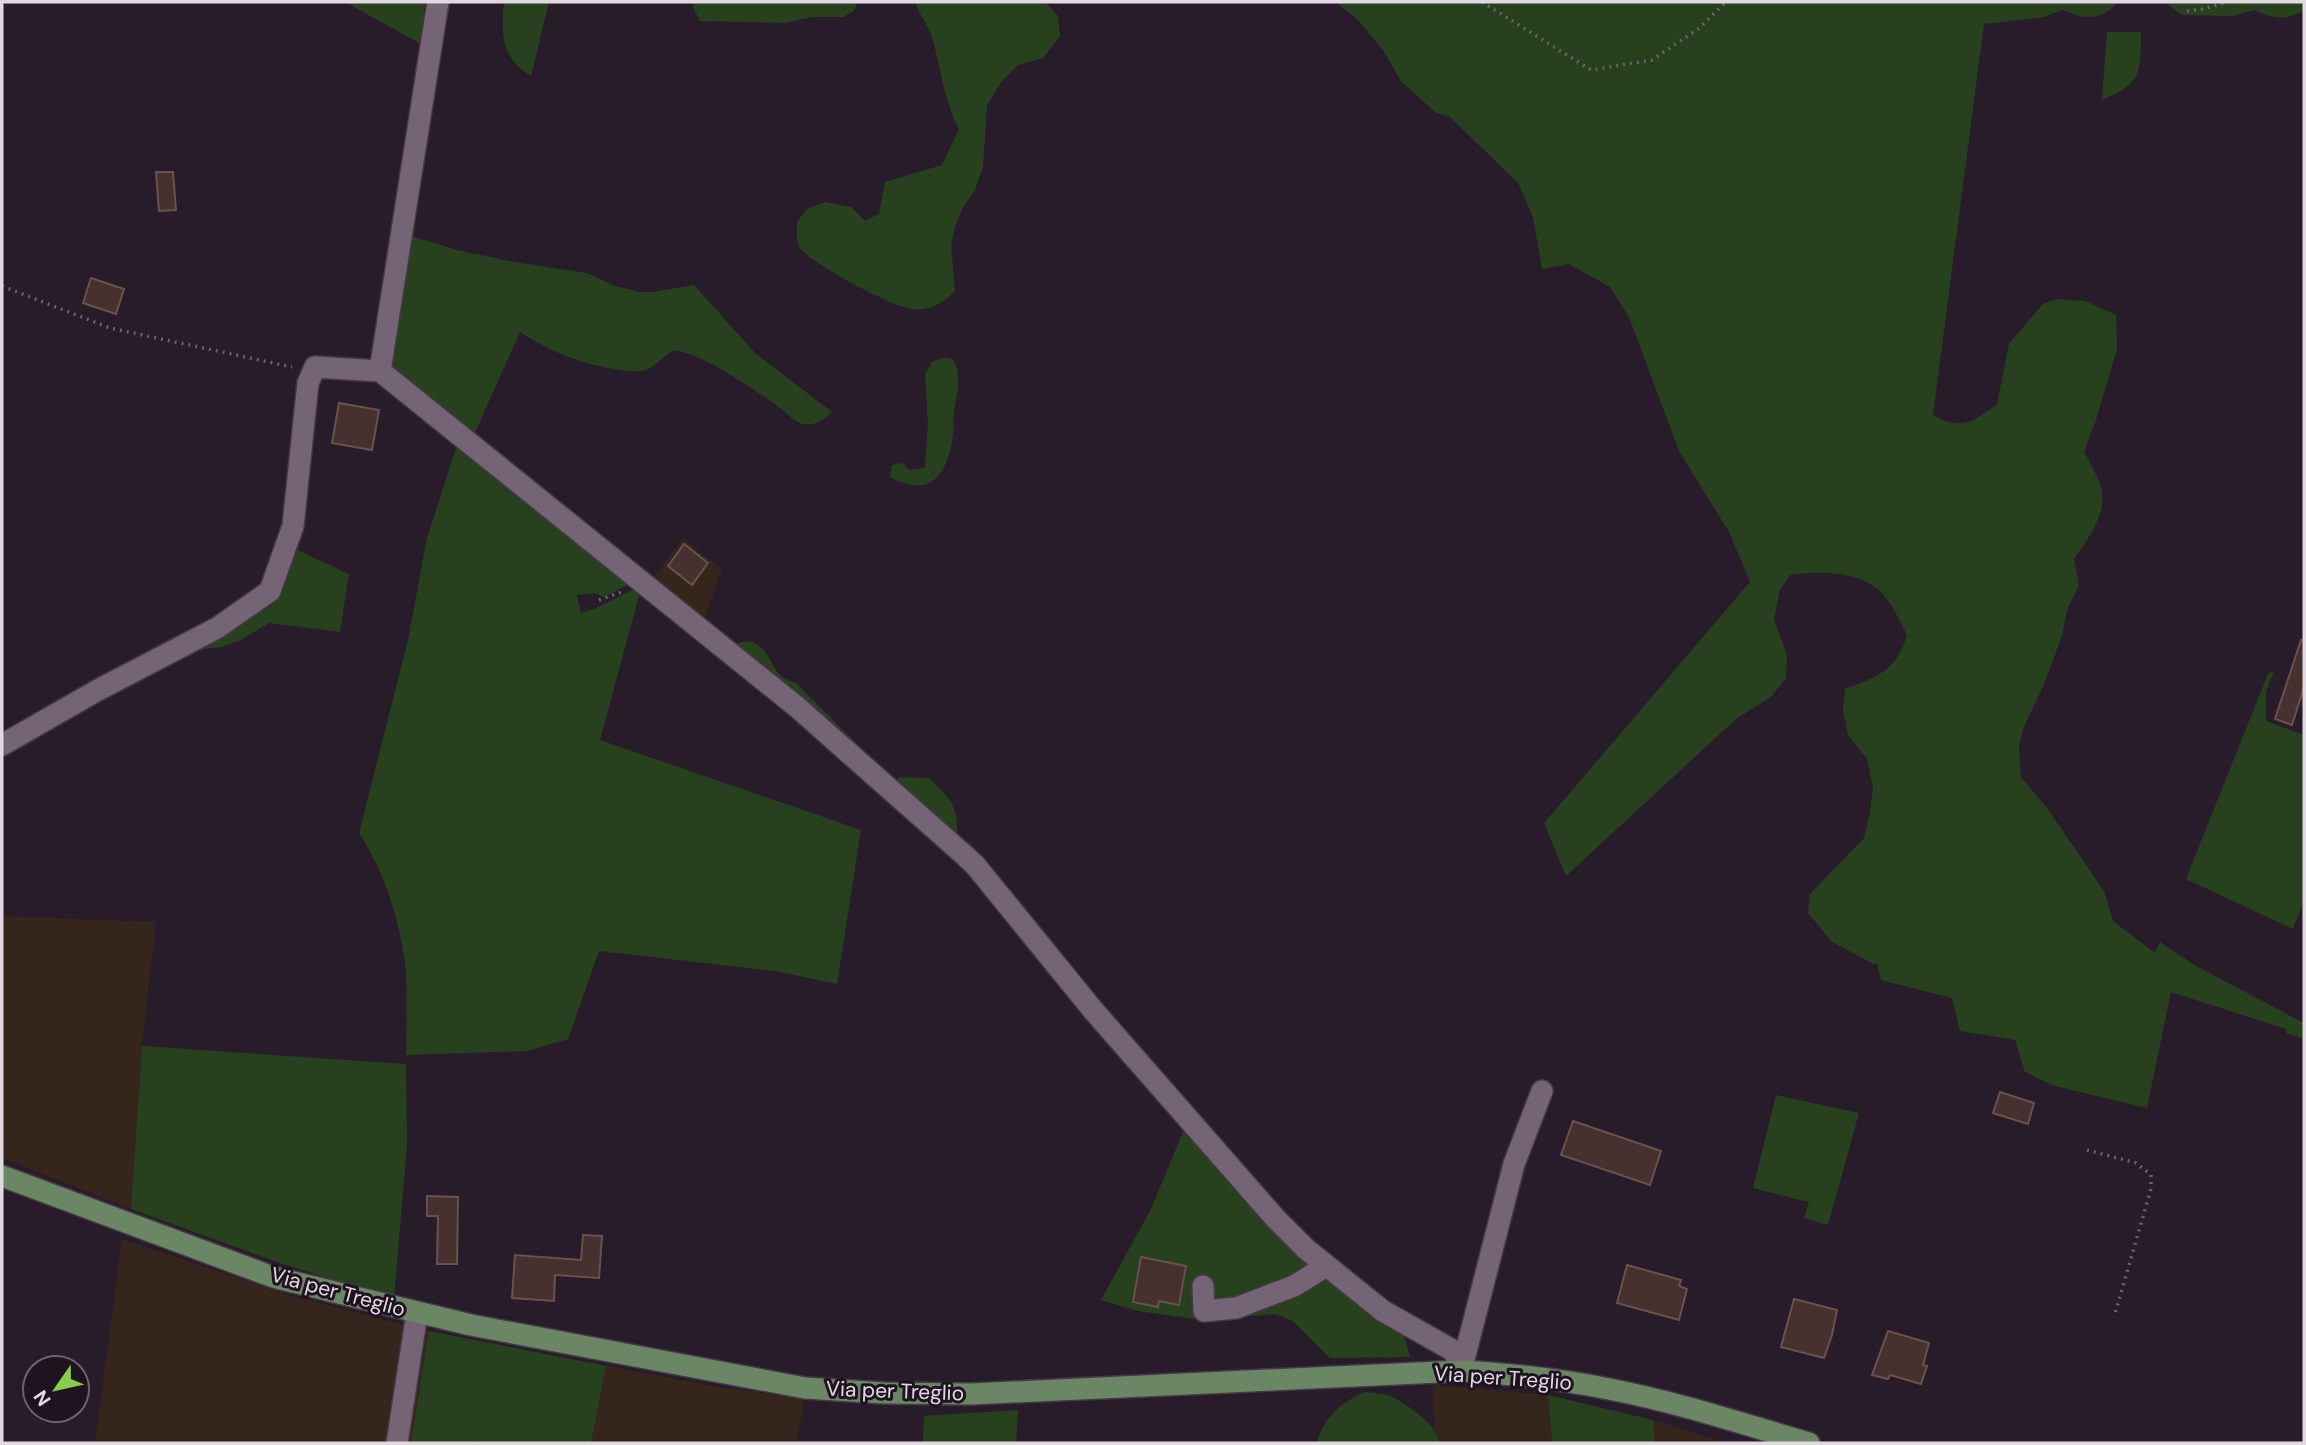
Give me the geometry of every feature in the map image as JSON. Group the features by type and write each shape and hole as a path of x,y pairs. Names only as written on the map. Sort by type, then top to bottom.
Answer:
{"main road":[{"name":"Via per Treglio","path":"2,1177 273,1277 471,1325 805,1388 884,1393 985,1393 1461,1371 1533,1376 1610,1389 1693,1409 1810,1443"}],"street":[{"path":"380,371 438,2"},
{"path":"2,745 98,690 217,628 270,591 293,526 308,383 316,368 380,371 797,707 975,865 1085,1000 1276,1219 1326,1266 1383,1311 1454,1351 1461,1371"},
{"path":"1461,1371 1514,1164 1542,1091"},
{"path":"1203,1286 1204,1311 1236,1308 1294,1286 1326,1266"},
{"path":"397,1443 417,1313"}],"path":[{"path":"1482,2 1591,70 1653,60 1698,29 1726,2"},
{"path":"2187,11 2228,2"},
{"path":"2,286 110,328 287,367 316,368"},
{"path":"2087,1150 2136,1163 2151,1175 2151,1189 2114,1317"}],"shaded area":[{"path":"683,538 722,569 703,625 651,581"},
{"path":"2,916 156,922 142,1046 131,1209 2,1158"},
{"path":"122,1239 288,1295 440,1334 713,1386 804,1399 797,1443 95,1443"},
{"path":"1433,1385 1548,1395 1552,1443 1439,1443 1434,1431"},
{"path":"1653,1420 1727,1443 1655,1443"}],"green space":[{"path":"345,2 425,2 421,44"},
{"path":"504,2 549,2 531,76 521,69 508,53 503,35"},
{"path":"694,2 857,2 854,11 843,17 811,17 786,23 700,21 693,7"},
{"path":"915,2 1045,2 1058,16 1060,36 1043,58 1018,65 1001,82 987,106 983,167 975,190 955,226 951,245 955,291 936,305 925,309 902,307 871,293 819,264 800,248 797,242 797,222 807,209 825,202 851,207 865,221 879,214 885,182 942,165 959,129 946,96 932,37"},
{"path":"1336,2 2118,2 2105,13 2092,17 2062,10 2044,17 1984,24 1933,415 1952,423 1967,422 1997,404 2009,344 2043,304 2056,299 2085,301 2116,315 2117,349 2084,451 2101,487 2102,506 2095,525 2074,559 2079,585 2067,610 2062,636 2044,684 2024,727 2019,745 2021,777 2047,808 2104,891 2113,921 2155,953 2160,942 2196,966 2304,1023 2304,1039 2286,1033 2286,1029 2171,992 2147,1108 2051,1085 2025,1072 2015,1040 1960,1031 1952,998 1881,980 1877,963 1874,964 1832,942 1808,913 1810,894 1864,838 1873,788 1867,759 1848,735 1843,710 1845,689 1885,671 1898,657 1907,635 1881,592 1850,576 1825,573 1790,575 1780,590 1774,619 1787,655 1786,678 1771,697 1736,719 1566,876 1544,823 1750,582 1729,532 1679,451 1629,317 1610,287 1569,264 1542,269 1533,217 1518,183 1449,116 1436,113 1401,81 1383,50 1357,19"},
{"path":"2165,2 2304,2 2304,10 2285,17 2273,17 2254,10 2233,16 2182,15"},
{"path":"2107,32 2141,32 2140,58 2139,68 2132,82 2102,100"},
{"path":"405,234 457,250 587,273 615,286 639,292 694,285 756,354 832,412 815,423 800,423 729,374 687,353 674,350 645,370 621,370 569,357 520,332 473,437 397,380 387,358"},
{"path":"941,358 954,361 958,375 951,449 942,471 935,479 927,484 904,483 890,477 892,465 903,463 909,470 925,468 928,424 925,374 932,362"},
{"path":"458,442 631,583 604,597 593,593 577,595 581,613 636,588 640,592 600,740 861,830 837,984 776,971 599,951 568,1039 527,1051 406,1055 406,974 399,929 383,879 359,833 408,640 427,538"},
{"path":"291,547 349,574 340,632 269,623 241,640 221,647 198,650 246,616"},
{"path":"747,641 763,649 780,674 795,682 896,783 899,777 929,778 954,807 957,845 731,645"},
{"path":"2274,671 2266,692 2266,721 2304,735 2304,900 2293,929 2186,879 2268,674"},
{"path":"142,1046 406,1064 407,1145 394,1299 277,1262 131,1209"},
{"path":"1776,1095 1859,1113 1828,1225 1804,1218 1809,1202 1753,1188"},
{"path":"1185,1127 1284,1233 1404,1336 1410,1357 1330,1358 1293,1321 1275,1314 1202,1320 1138,1311 1101,1300 1151,1209"},
{"path":"429,1331 606,1366 591,1443 411,1443"},
{"path":"1365,1392 1387,1395 1402,1402 1433,1428 1439,1443 1316,1443 1324,1425 1334,1412 1347,1401"},
{"path":"1548,1395 1653,1420 1655,1443 1552,1443"},
{"path":"1018,1410 1016,1443 923,1443 924,1416"}],"building":[{"path":"156,172 173,172 176,210 159,211"},
{"path":"91,278 124,289 116,314 83,303"},
{"path":"339,403 379,410 372,450 332,443"},
{"path":"684,544 708,563 692,585 668,566"},
{"path":"2301,640 2304,640 2304,687 2292,725 2275,719"},
{"path":"2000,1092 2034,1103 2028,1124 1993,1113"},
{"path":"1573,1121 1661,1151 1650,1185 1561,1155"},
{"path":"427,1196 458,1197 457,1264 437,1264 438,1216 427,1216"},
{"path":"583,1235 602,1236 599,1278 555,1275 554,1301 512,1298 515,1255 581,1260"},
{"path":"1141,1257 1186,1266 1179,1305 1159,1301 1158,1307 1133,1302"},
{"path":"1627,1265 1681,1280 1679,1286 1687,1289 1679,1320 1617,1303"},
{"path":"1794,1299 1837,1310 1824,1358 1781,1347"},
{"path":"1888,1331 1929,1343 1923,1365 1927,1366 1921,1384 1890,1375 1888,1379 1872,1375"}]}
